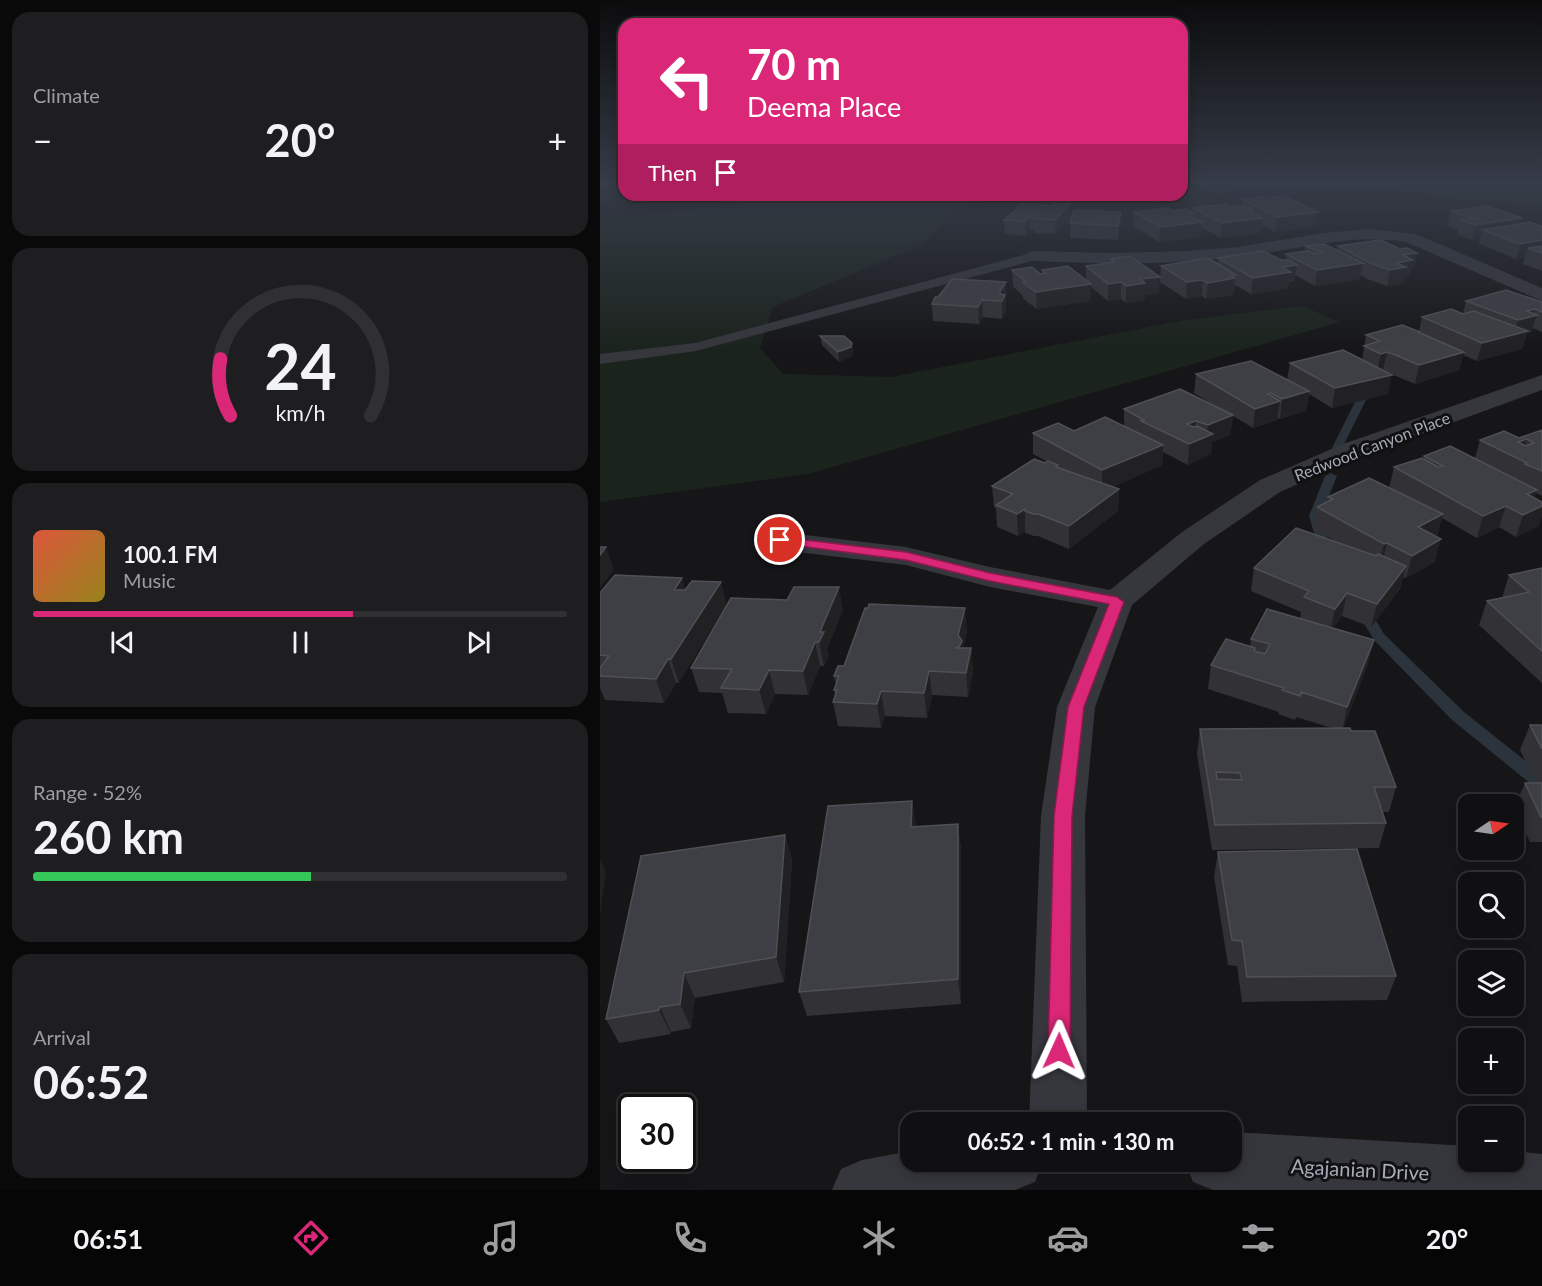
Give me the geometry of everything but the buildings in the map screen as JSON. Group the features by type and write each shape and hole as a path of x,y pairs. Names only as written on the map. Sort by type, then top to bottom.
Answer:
{"street":[{"path":"1035,256 1106,259 1196,255 1323,240"},
{"path":"1414,240 1542,295"},
{"name":"Redwood Canyon Place","path":"1058,1112 1063,816 1076,707 1117,602 1193,538 1270,486 1352,450 1542,382"},
{"path":"780,540 906,556 990,577 1117,602"},
{"name":"Agajanian Drive","path":"1242,1162 1446,1173 1542,1184"},
{"path":"862,1190 956,1172"}],"lane":[{"path":"600,358 696,347 1035,256"}],"shaded area":[{"path":"600,240 928,240 924,244 773,307 760,348 783,374 891,377 1185,320 1302,306 1340,322 808,474 600,502"}],"waterway":[{"path":"1337,448 1361,400"},
{"path":"1326,553 1315,516 1331,476"},
{"path":"1364,612 1379,637 1458,716 1542,783"}],"route":[{"path":"780,540 906,556 990,577 1117,602 1076,707 1063,816 1059,1051"}]}
